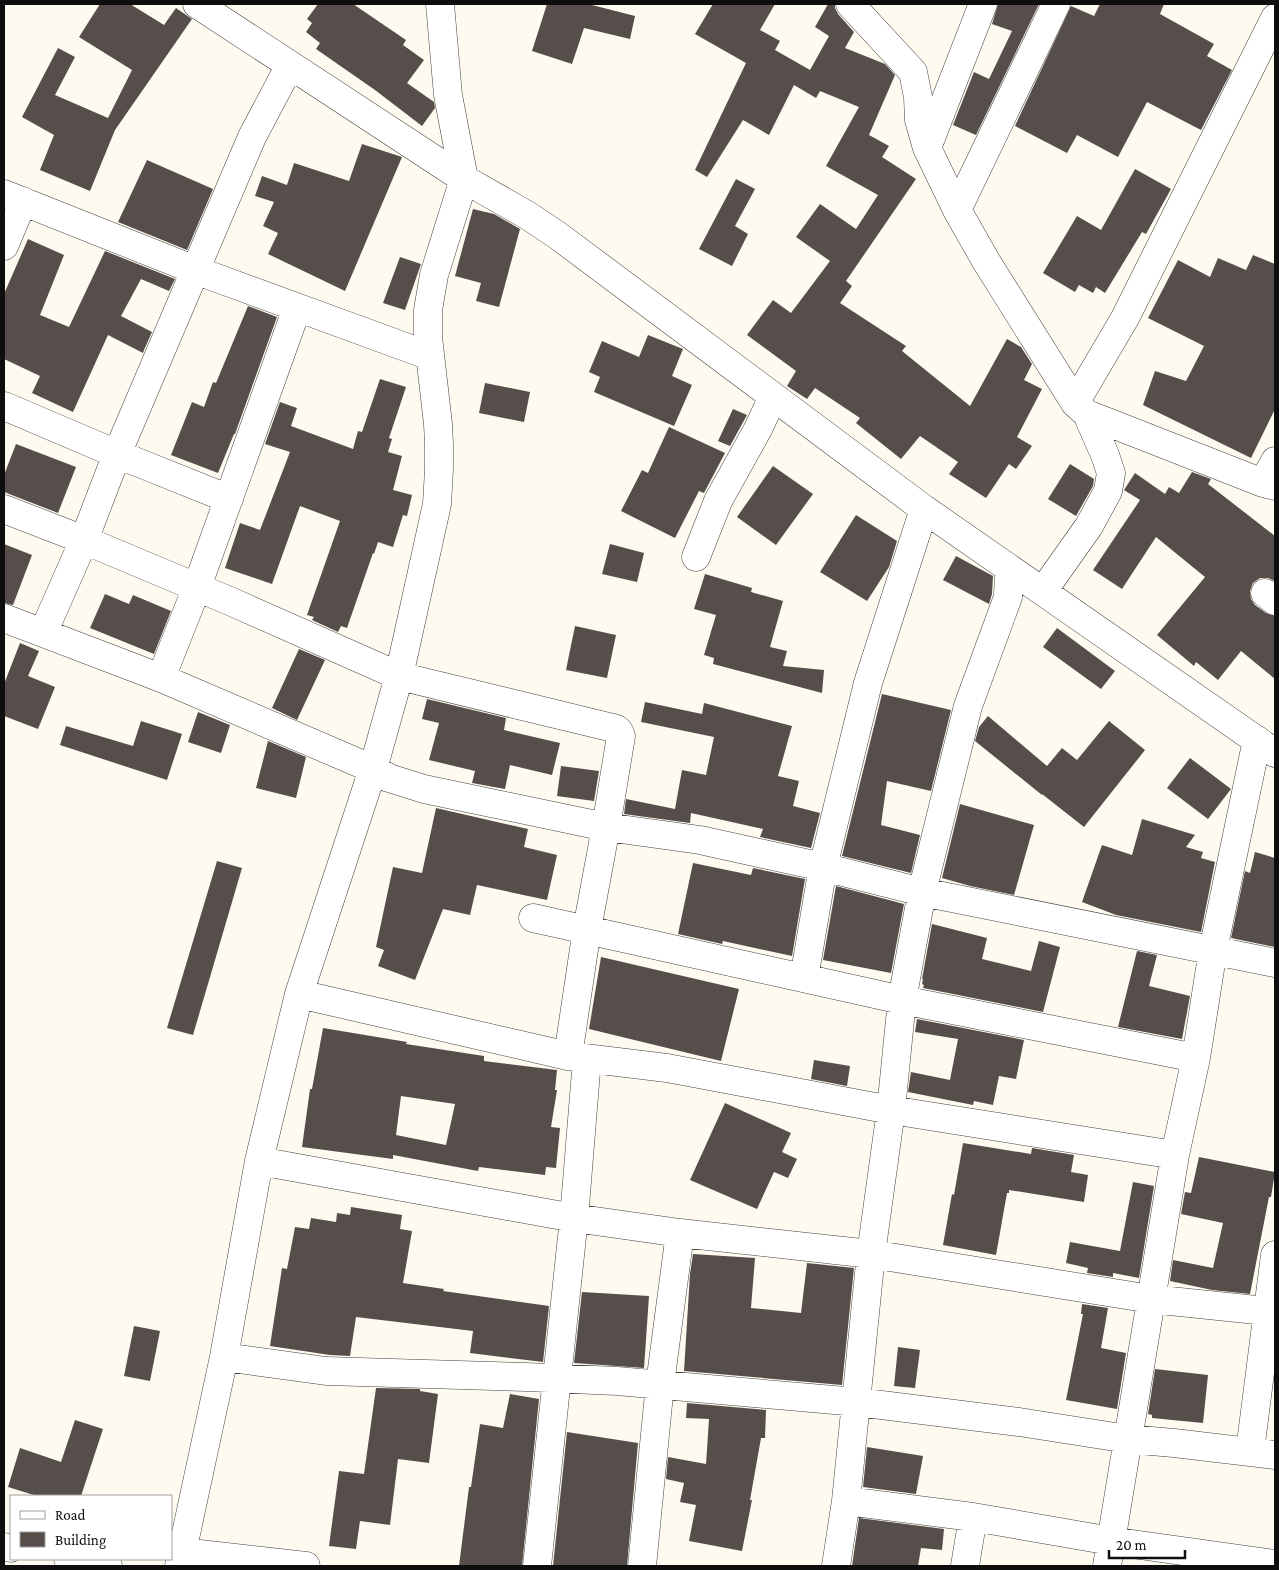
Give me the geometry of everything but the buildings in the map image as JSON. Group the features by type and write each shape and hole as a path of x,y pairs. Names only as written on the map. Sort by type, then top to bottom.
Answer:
{"street":[{"path":"197,4 464,179 527,215 557,235 924,509 1266,746 1213,950 1196,1058 1175,1155 1109,1554"},
{"path":"306,1566 180,1559 224,1357 260,1162 299,994 373,769 400,676 437,504 439,444 428,337 428,310 434,275 464,179 448,95 440,4"},
{"path":"850,4 913,72 918,96 919,120 927,148 957,210 986,261 1081,409 1105,455 1111,473 1108,491 1089,526 1044,591"},
{"path":"927,148 983,4"},
{"path":"957,210 1056,4"},
{"path":"1081,409 1275,18"},
{"path":"44,633 84,540 117,454 252,137 290,65"},
{"path":"4,246 13,198 195,270 430,356"},
{"path":"160,678 197,587 298,308"},
{"path":"696,556 718,501 774,397"},
{"path":"4,406 228,499"},
{"path":"1081,409 1271,477"},
{"path":"4,509 197,587 400,676 616,729 621,736 587,929 577,1058 574,1218 537,1566"},
{"path":"804,978 824,867 868,683 924,509"},
{"path":"836,1566 846,1501 872,1254 891,1110 902,1000 922,892 968,706 1008,597 1009,568"},
{"path":"4,618 160,678 373,769 389,778 424,789 606,827 700,840 824,867 922,892 1275,963"},
{"path":"534,918 902,1000 1196,1058"},
{"path":"299,994 577,1058 667,1068 891,1110 1175,1155"},
{"path":"260,1162 574,1218 680,1233 872,1254 1151,1299 1271,1312"},
{"path":"642,1566 660,1384 680,1233"},
{"path":"224,1357 326,1371 526,1377 660,1384 856,1402 1019,1422 1128,1439 1263,1453 1275,1255"},
{"path":"846,1501 973,1517 1109,1554 1275,1564"},
{"path":"965,1566 973,1517"},
{"path":"74,1560 108,1566"}]}
